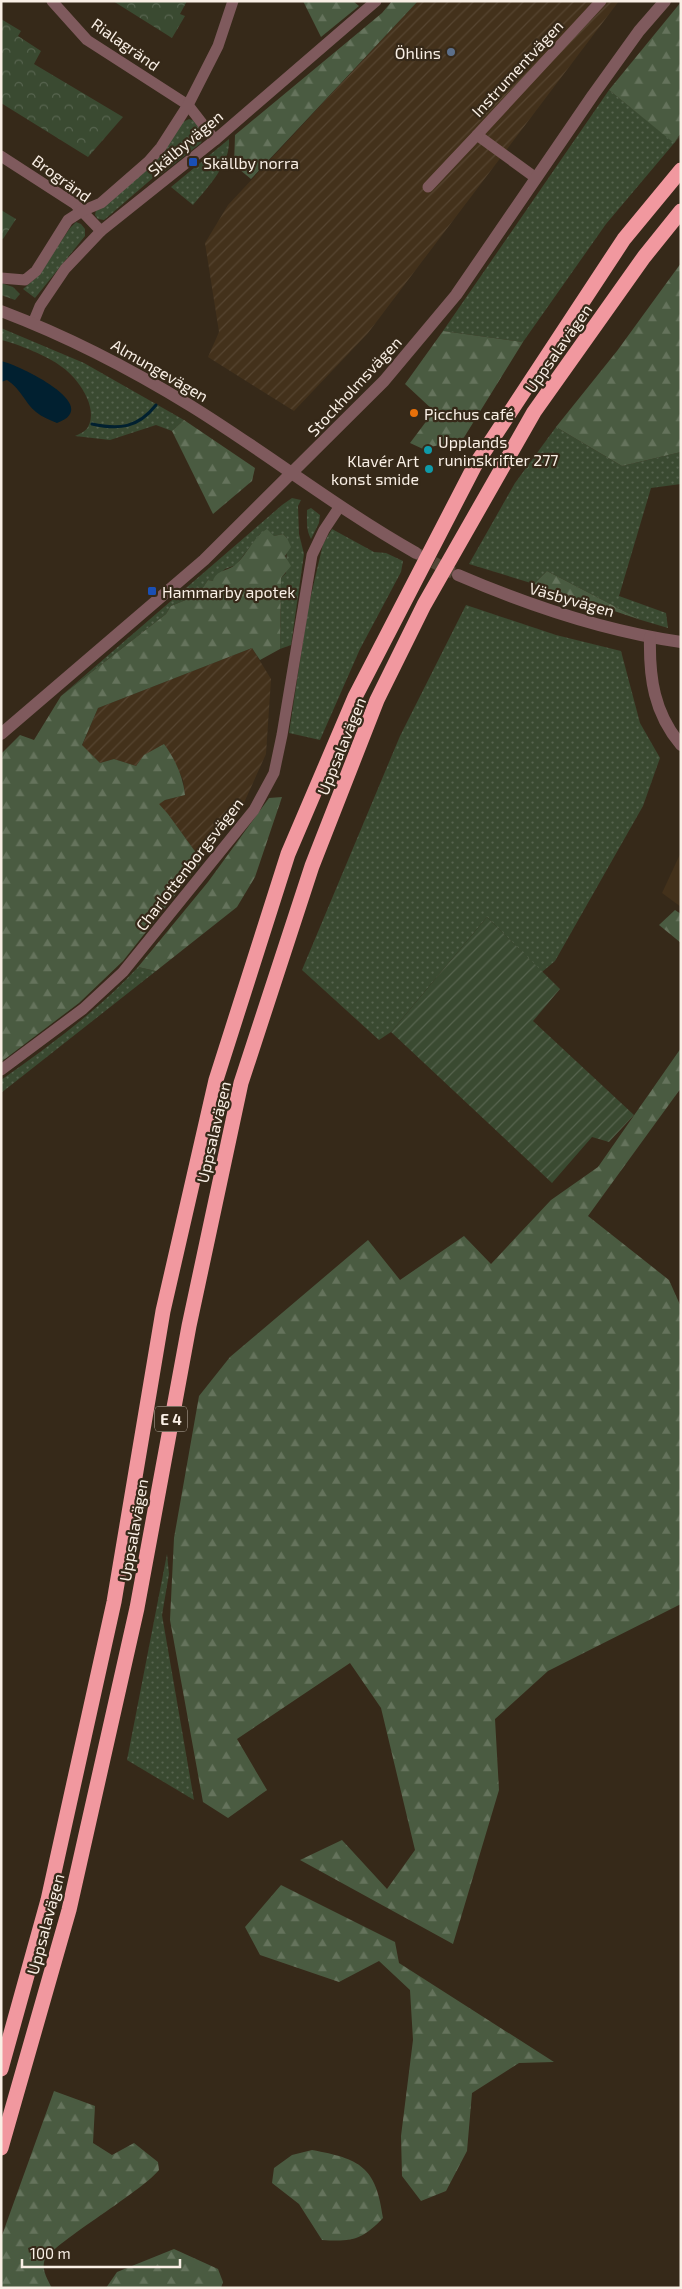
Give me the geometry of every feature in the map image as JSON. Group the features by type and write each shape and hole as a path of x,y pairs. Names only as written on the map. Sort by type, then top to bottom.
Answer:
{"highway":[{"name":"Uppsalavägen","path":"1,2069 48,1900 114,1602 163,1311 216,1080 288,854 355,697 474,467 624,239 681,170"},
{"name":"Uppsalavägen","path":"1,2148 71,1900 137,1608 188,1326 241,1083 312,866 377,700 424,605 534,412 644,257 681,211"}],"street":[{"name":"Rialagränd","path":"52,1 87,40 188,105 215,140"},
{"path":"1,278 25,280 36,271 68,220 82,211 101,203 148,162 161,147 188,105 218,46 233,1"},
{"name":"Skälbyvägen","path":"33,323 40,306 65,269 100,231 215,140 376,1"},
{"name":"Instrumentvägen","path":"428,187 601,1"},
{"name":"Stockholmsvägen","path":"1,734 204,560 384,382 456,295 639,32 665,1"},
{"name":"Instrumentvägen","path":"477,135 536,178"},
{"name":"Brogränd","path":"1,156 59,192 82,211 100,231"},
{"name":"Almungevägen","path":"1,311 33,323 108,358 190,405 294,473"},
{"path":"294,473 340,506 416,553"},
{"name":"Charlottenborgsvägen","path":"1,1070 83,1010 123,972 254,810 274,773 312,555 324,530 340,506"},
{"name":"Väsbyvägen","path":"458,575 553,613 650,637 681,642"},
{"path":"650,637 651,681 658,709 669,731 681,745"}],"shaded area":[{"path":"418,1 619,1 368,333 294,411 208,357 219,332 205,243 228,205"},
{"path":"252,648 271,679 266,754 243,805 202,861 168,814 158,804 165,800 185,795 183,780 171,754 144,755 136,766 114,759 100,763 82,746 98,708"},
{"path":"681,852 681,907 662,893"}],"green space":[{"path":"113,1 187,1 180,14 185,16 172,38"},
{"path":"303,1 353,1 359,6 321,37"},
{"path":"392,1 418,1 251,179 234,165 235,135 382,13"},
{"path":"681,2 681,133 674,143 609,90"},
{"path":"1,19 21,31 18,36 41,51 34,64 123,117 88,157 1,103"},
{"path":"609,90 674,142 681,135 606,224 523,342 443,331"},
{"path":"189,119 195,121 203,134 201,143 160,175 152,164 181,123"},
{"path":"229,139 229,148 222,166 212,183 193,205 171,187"},
{"path":"148,169 154,177 104,220 98,219 95,215 96,210"},
{"path":"1,210 16,219 3,239 1,238"},
{"path":"76,222 85,229 85,236 35,298 23,289 37,277"},
{"path":"681,263 681,452 622,466 556,427 617,351"},
{"path":"1,283 13,287 20,294 15,300 1,295"},
{"path":"1,328 84,363 184,420 172,431 156,425 110,440 75,436 87,429 91,419 89,403 80,386 68,372 56,363 24,347 1,340"},
{"path":"443,331 523,342 463,439 423,449 410,443 434,411 405,384"},
{"path":"184,420 255,468 252,481 213,514 172,431"},
{"path":"556,427 622,466 681,452 681,484 651,488 619,596 666,613 668,628 641,620 547,571 534,584 469,564 515,483"},
{"path":"292,498 301,500 298,506 299,534 304,554 291,645 280,649 281,578 286,573 287,538 283,534 274,536 260,534 236,565 225,569 213,581 208,580 198,595 171,606 166,614 61,696 282,505"},
{"path":"311,508 320,515 319,523 311,539 308,529 307,510"},
{"path":"267,529 274,536 283,534 291,547 285,556 291,566 281,578 280,649 260,660 252,648 98,708 82,745 100,763 114,759 136,766 144,755 164,744 178,768 185,795 165,800 159,804 202,861 123,961 79,1003 1,1062 1,754 20,735 34,740 61,696 166,614 171,606 198,595 208,580 213,581 219,573 235,565 262,532"},
{"path":"332,529 374,552 386,553 403,561 401,572 360,649 320,740 289,733 308,608 323,544"},
{"path":"547,571 641,620 534,584"},
{"path":"466,605 556,635 621,651 640,723 660,758 643,806 555,961 542,972 487,917 391,1032 379,1040 302,970 400,736"},
{"path":"282,797 255,877 237,907 156,971 138,967 208,882 269,798"},
{"path":"675,910 681,914 681,943 659,925"},
{"path":"487,917 560,989 533,1021 634,1115 609,1142 592,1137 552,1183 391,1032"},
{"path":"138,967 156,971 1,1093 1,1080 90,1013"},
{"path":"681,1048 681,1088 588,1216 669,1280 681,1307 681,1604 548,1671 495,1719 499,1790 453,1944 300,1860 342,1840 387,1889 415,1850 381,1708 350,1663 237,1739 267,1790 228,1818 203,1802 170,1620 174,1538 199,1396 230,1357 368,1240 400,1280 464,1236 491,1264 551,1200 598,1167"},
{"path":"167,1554 169,1574 162,1615 194,1800 127,1760"},
{"path":"281,1885 395,1942 399,1963 554,2062 519,2063 472,2093 467,2151 446,2191 421,2201 402,2176 401,2136 413,2040 410,1990 379,1961 339,1982 260,1955 245,1927"},
{"path":"54,2091 95,2106 93,2143 112,2155 134,2143 158,2162 159,2170 149,2180 50,2254 44,2262 44,2268 52,2288 1,2288 1,2238"},
{"path":"312,2150 329,2153 354,2162 370,2176 376,2187 383,2218 369,2231 349,2240 322,2240 299,2204 272,2183 274,2168 292,2155"},
{"path":"174,2249 218,2269 223,2282 221,2288 106,2288 117,2272"}],"water":[{"path":"1,361 24,370 54,387 65,397 71,407 69,416 57,423 36,412 12,384 7,380 1,382"}],"waterway":[{"path":"92,424 119,427 135,423 142,419 156,405"}],"tunnel":[{"path":"418,554 453,573"}],"place":[{"name":"Öhlins","path":"451,52"},
{"name":"Skällby norra","path":"193,162"},
{"name":"Picchus café","path":"414,413"},
{"name":"Upplands runinskrifter 277","path":"428,450"},
{"name":"Klavér Art konst smide","path":"429,469"},
{"name":"Hammarby apotek","path":"152,591"}]}
